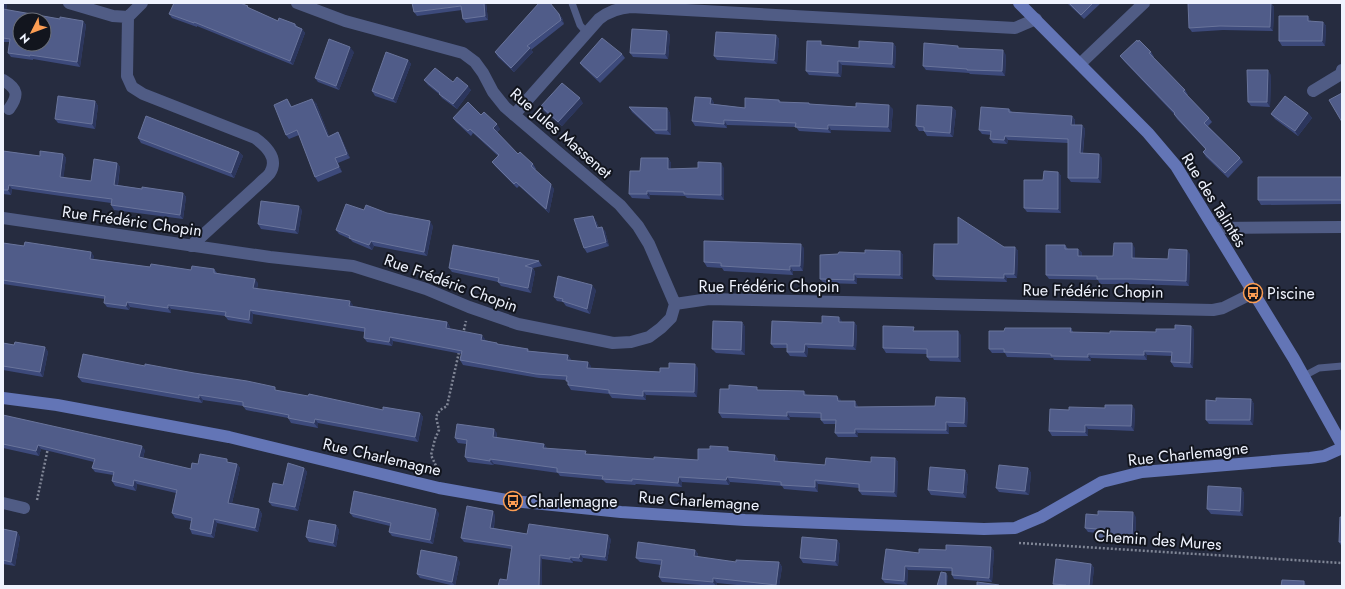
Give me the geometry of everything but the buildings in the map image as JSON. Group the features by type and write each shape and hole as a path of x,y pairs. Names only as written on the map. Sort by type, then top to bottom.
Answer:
{"street":[{"path":"69,3 113,16 128,17"},
{"path":"142,3 128,17 127,76 132,87 143,94 255,138 266,146 272,155 271,172 191,246"},
{"name":"Rue Jules Massenet","path":"297,3 345,21 463,53 475,62 483,73 492,92 505,107 620,205 638,226 649,244 675,304"},
{"name":"Rue des Talintés","path":"1019,3 1164,152 1184,179 1304,376 1342,445"},
{"path":"1080,64 1144,3"},
{"path":"514,115 586,32 606,13 620,8 631,7 1015,28 1036,19"},
{"path":"1313,91 1341,74 1342,70"},
{"path":"3,80 14,89 16,95 15,100 9,109"},
{"name":"Rue Frédéric Chopin","path":"3,218 270,257 353,266 426,289 469,307 518,324 612,343 631,342 649,337 671,318 675,304 709,299 1213,310 1223,308 1253,293"},
{"path":"1214,228 1342,227"},
{"name":"Rue Charlemagne","path":"3,398 57,405 229,437 439,488 513,500 621,512 745,520 984,529 1015,528 1041,517 1102,482 1142,472 1310,458 1324,456 1342,448"},
{"path":"3,503 24,508"}],"lane":[{"path":"572,3 580,25 586,32"},
{"path":"1304,376 1319,368 1342,366"}],"path":[{"path":"462,337 469,307"},
{"path":"439,488 437,468 431,455 435,439 440,430 436,417 440,410 447,406 460,345"},
{"path":"37,501 49,441"},
{"name":"Chemin des Mures","path":"1016,543 1342,563"}],"place":[{"name":"Piscine","path":"1253,293"},
{"name":"Charlemagne","path":"513,501"}]}
